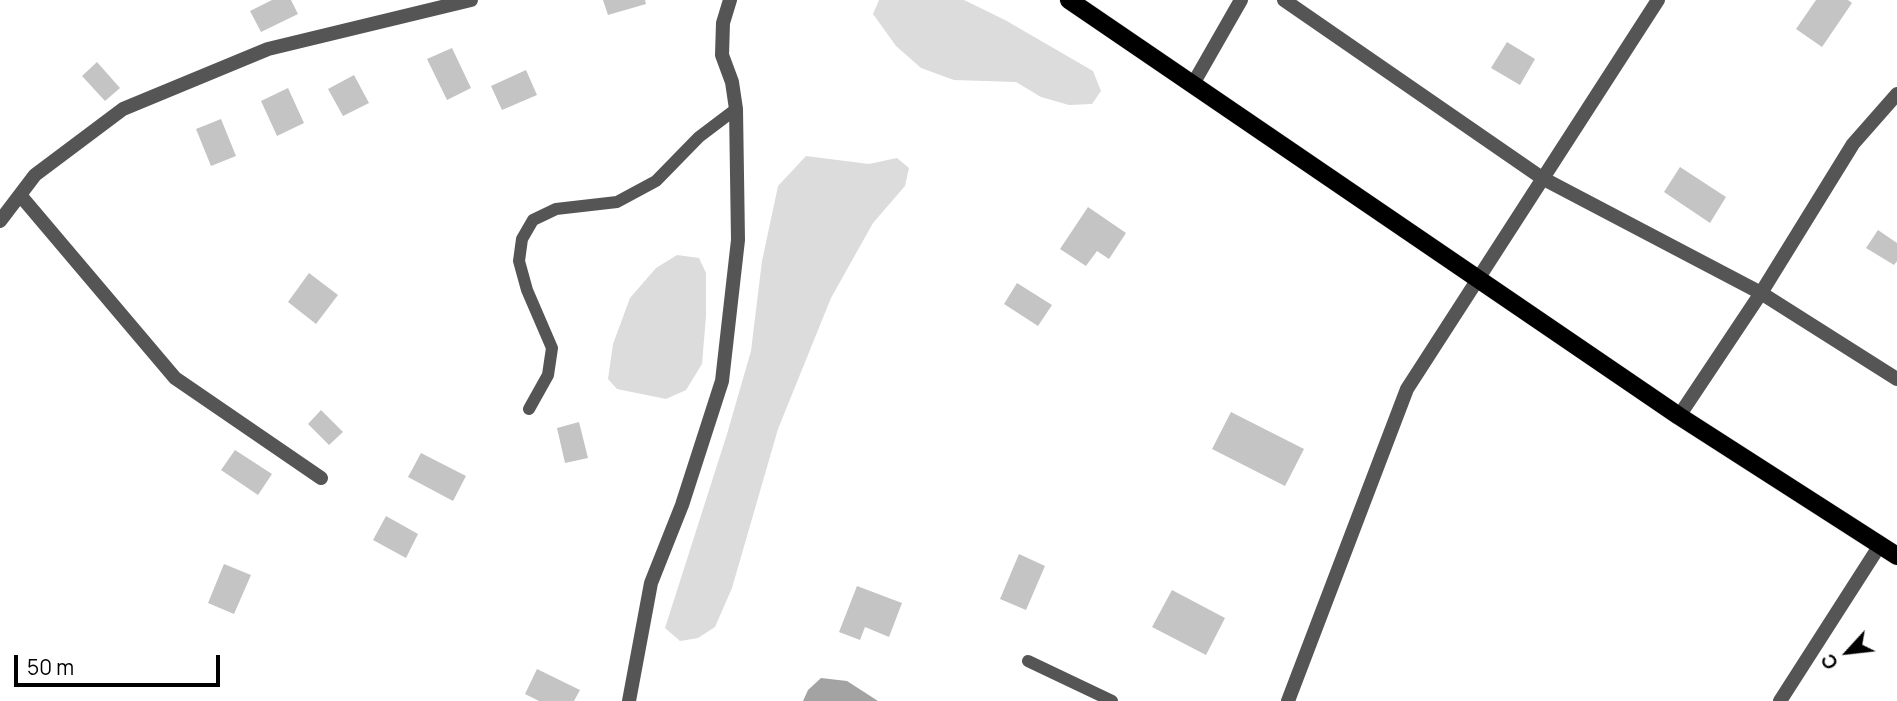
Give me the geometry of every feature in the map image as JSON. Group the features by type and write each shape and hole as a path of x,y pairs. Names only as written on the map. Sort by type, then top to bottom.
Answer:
{"main road":[{"path":"1069,0 1679,416 1897,556"}],"street":[{"path":"0,221 34,175 123,109 268,49 471,0"},
{"path":"629,701 651,583 681,505 722,381 738,240 736,109 732,82 722,55 723,23 730,0"},
{"path":"1193,84 1241,0"},
{"path":"1284,0 1542,178 1761,293 1897,379"},
{"path":"1288,701 1407,389 1658,0"},
{"path":"1679,416 1761,293 1853,144 1897,94"},
{"path":"20,195 175,379 321,478"},
{"path":"1780,701 1880,545"}],"lane":[{"path":"529,409 548,375 552,348 527,290 519,261 522,239 533,220 556,209 617,202 656,181 699,137 736,109"},
{"path":"1028,661 1112,701"}],"shaded area":[{"path":"879,0 964,0 1005,20 1093,71 1101,91 1092,104 1069,105 1041,97 1016,82 954,80 921,68 896,46 873,14"},
{"path":"806,156 869,164 897,158 909,168 905,186 873,223 831,298 778,429 732,588 715,627 698,638 680,641 665,628 751,351 762,261 778,186"},
{"path":"677,255 699,258 706,273 702,364 686,390 666,399 617,389 608,379 613,344 630,298 656,268"},
{"path":"821,678 847,681 878,701 803,701 808,690"}],"building":[{"path":"272,0 291,0 298,14 261,32 250,11"},
{"path":"603,0 645,0 646,4 608,15"},
{"path":"1816,0 1848,0 1852,3 1822,47 1796,29"},
{"path":"1507,42 1535,59 1520,85 1491,68"},
{"path":"452,48 471,88 447,100 427,59"},
{"path":"97,62 120,88 105,101 82,76"},
{"path":"526,70 537,95 502,110 491,86"},
{"path":"354,75 369,103 343,116 328,89"},
{"path":"288,88 304,123 277,136 261,101"},
{"path":"221,119 236,156 211,166 196,129"},
{"path":"1680,167 1726,197 1710,223 1664,192"},
{"path":"1088,207 1126,233 1109,259 1097,251 1086,266 1060,249"},
{"path":"1878,230 1897,243 1897,261 1894,265 1866,248"},
{"path":"309,273 338,295 316,324 288,302"},
{"path":"1017,283 1052,305 1038,326 1004,304"},
{"path":"321,410 343,432 329,445 308,424"},
{"path":"1231,412 1304,449 1285,486 1212,449"},
{"path":"579,422 588,458 565,463 557,428"},
{"path":"235,450 272,474 258,495 221,470"},
{"path":"421,453 466,476 453,501 408,477"},
{"path":"386,516 418,534 406,558 373,540"},
{"path":"1019,554 1045,566 1026,610 1000,599"},
{"path":"224,564 251,575 234,614 208,603"},
{"path":"857,586 902,603 889,637 865,627 860,640 839,632"},
{"path":"1172,590 1225,618 1206,655 1152,627"},
{"path":"537,669 580,690 574,701 539,701 525,694"}]}
